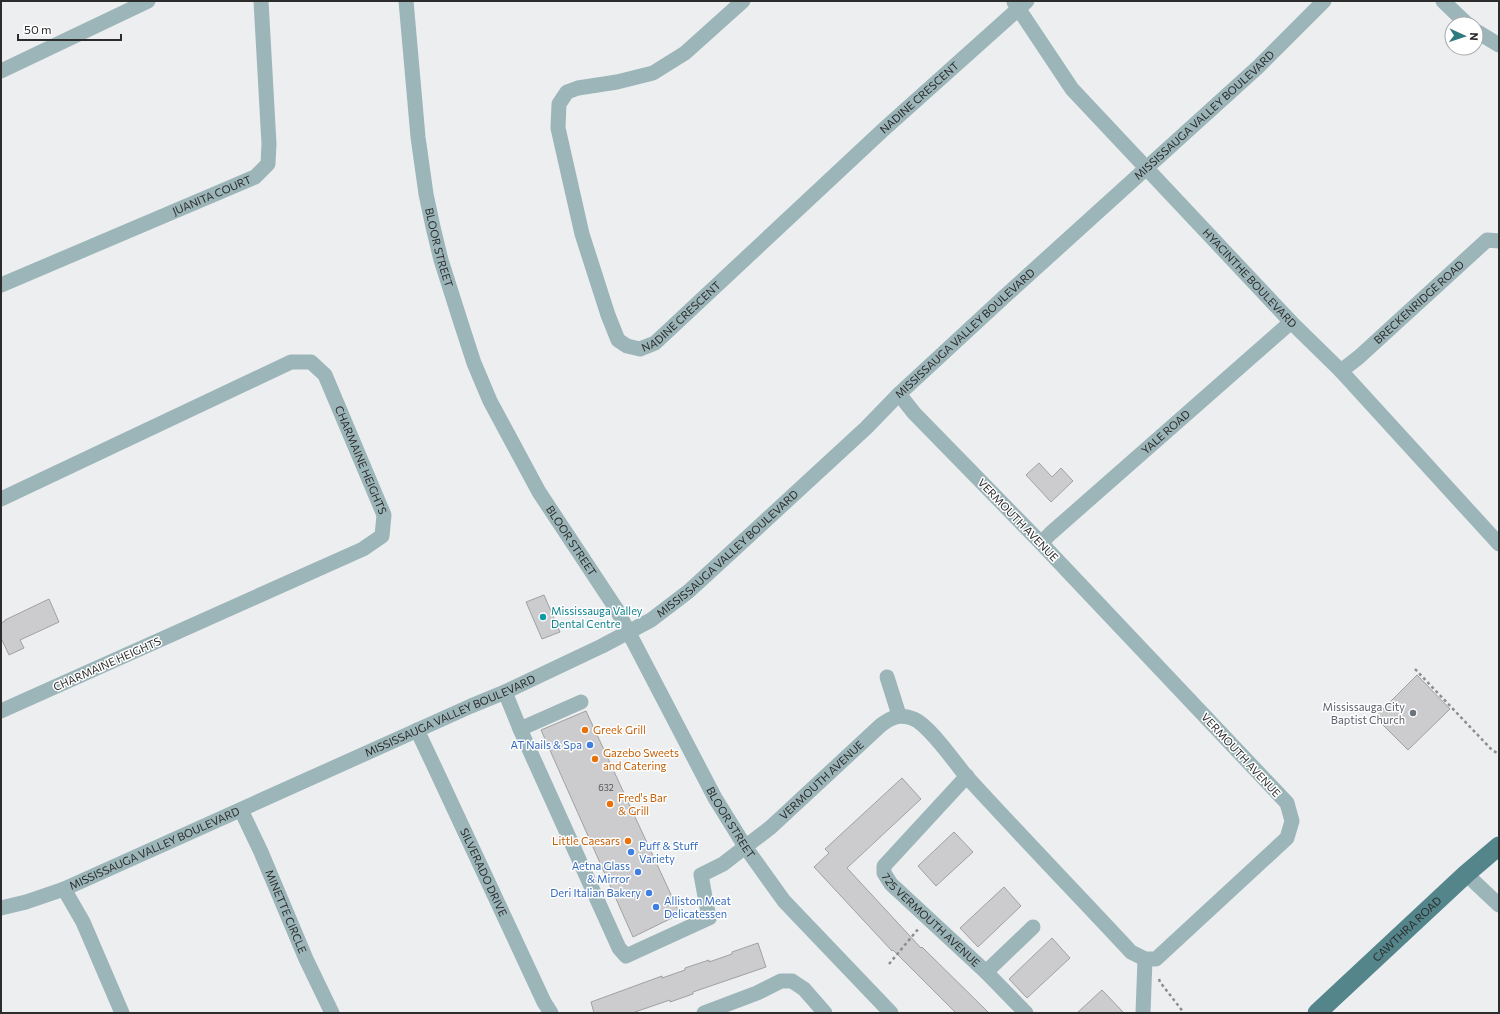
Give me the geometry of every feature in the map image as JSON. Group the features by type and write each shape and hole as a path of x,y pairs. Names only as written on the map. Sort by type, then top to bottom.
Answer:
{"main road":[{"name":"CAWTHRA ROAD","path":"1317,1013 1466,874 1499,846"}],"street":[{"name":"JUANITA COURT","path":"1,285 255,177 268,164 269,144 261,1"},
{"name":"BLOOR STREET","path":"406,1 418,138 426,194 441,260 474,363 495,412 539,492 617,610 715,798 746,848 784,901 891,1013"},
{"name":"NADINE CRESCENT","path":"743,1 685,53 653,73 617,82 578,88 567,92 559,104 558,128 582,234 608,315 618,340 626,346 640,349 655,344 1019,4"},
{"name":"MISSISSAUGA VALLEY BOULEVARD","path":"1,908 26,902 64,889 505,692 651,620 689,591 866,428 899,394 1004,297 1258,67 1324,1"},
{"path":"1443,1 1459,16"},
{"path":"1,71 144,2"},
{"name":"HYACINTHE BOULEVARD","path":"1019,4 1072,90 1291,322 1341,371 1499,544"},
{"path":"1484,36 1499,44"},
{"name":"BRECKENRIDGE ROAD","path":"1341,371 1359,357 1487,240 1499,241"},
{"name":"YALE ROAD","path":"1041,544 1056,528 1291,322"},
{"name":"CHARMAINE HEIGHTS","path":"1,499 291,362 311,362 325,375 384,515 382,536 363,549 1,711"},
{"name":"VERMOUTH AVENUE","path":"899,394 914,413 1041,544 1287,803 1292,821 1287,838 1150,959"},
{"path":"886,677 899,715 914,719 925,727 967,776 1131,952 1150,959 1144,1013"},
{"path":"505,692 520,729 581,702"},
{"name":"VERMOUTH AVENUE","path":"520,729 619,948 626,956 709,918 701,875 723,864 746,848 889,719 899,715"},
{"name":"SILVERADO DRIVE","path":"417,730 544,1002 551,1013"},
{"name":"725 VERMOUTH AVENUE","path":"967,776 884,866 884,873 891,884 986,972 1026,1013"},
{"name":"MINETTE CIRCLE","path":"241,810 261,852 306,959 332,1013"},
{"path":"1466,874 1499,905"},
{"path":"64,889 83,922 122,1013"},
{"name":"725 VERMOUTH AVENUE","path":"986,972 1033,927"},
{"path":"704,1013 757,993 781,981 792,982 804,989 825,1013"}],"path":[{"path":"1415,669 1492,750 1499,754"},
{"path":"889,964 928,918"},
{"path":"1150,959 1160,982 1184,1013"}],"building":[{"path":"1039,463 1052,477 1061,468 1073,481 1051,502 1026,475"},
{"name":"Mississauga Valley Dental Centre","path":"544,595 560,632 542,639 526,602"},
{"path":"49,599 59,622 20,640 24,648 9,655 1,638 1,623"},
{"name":"Mississauga City Baptist Church","path":"1417,675 1450,709 1408,750 1375,717"},
{"path":"586,711 680,914 633,937 541,730"},
{"path":"902,778 921,799 847,868 921,948 922,947 989,1013 956,1013 893,950 892,951 814,867 829,853 825,849"},
{"path":"954,832 973,852 936,886 918,866"},
{"path":"1004,887 1021,906 978,947 960,928"},
{"path":"1052,938 1070,958 1027,998 1009,979"},
{"path":"758,943 766,967 693,992 693,994 670,1002 670,1000 632,1013 594,1013 591,1002 662,976 662,978 685,970 685,968 732,954 732,952"},
{"path":"1102,990 1124,1013 1077,1013"}],"place":[{"name":"Mississauga Valley Dental Centre","path":"543,617"},
{"name":"Mississauga City Baptist Church","path":"1413,713"},
{"name":"Greek Grill","path":"585,730"},
{"name":"AT Nails & Spa","path":"590,745"},
{"name":"Gazebo Sweets and Catering","path":"595,759"},
{"name":"Fred's Bar & Grill","path":"610,804"},
{"name":"Little Caesars","path":"628,841"},
{"name":"Puff & Stuff Variety","path":"631,852"},
{"name":"Aetna Glass & Mirror","path":"638,872"},
{"name":"Deri Italian Bakery","path":"649,893"},
{"name":"Alliston Meat Delicatessen","path":"656,907"}]}
